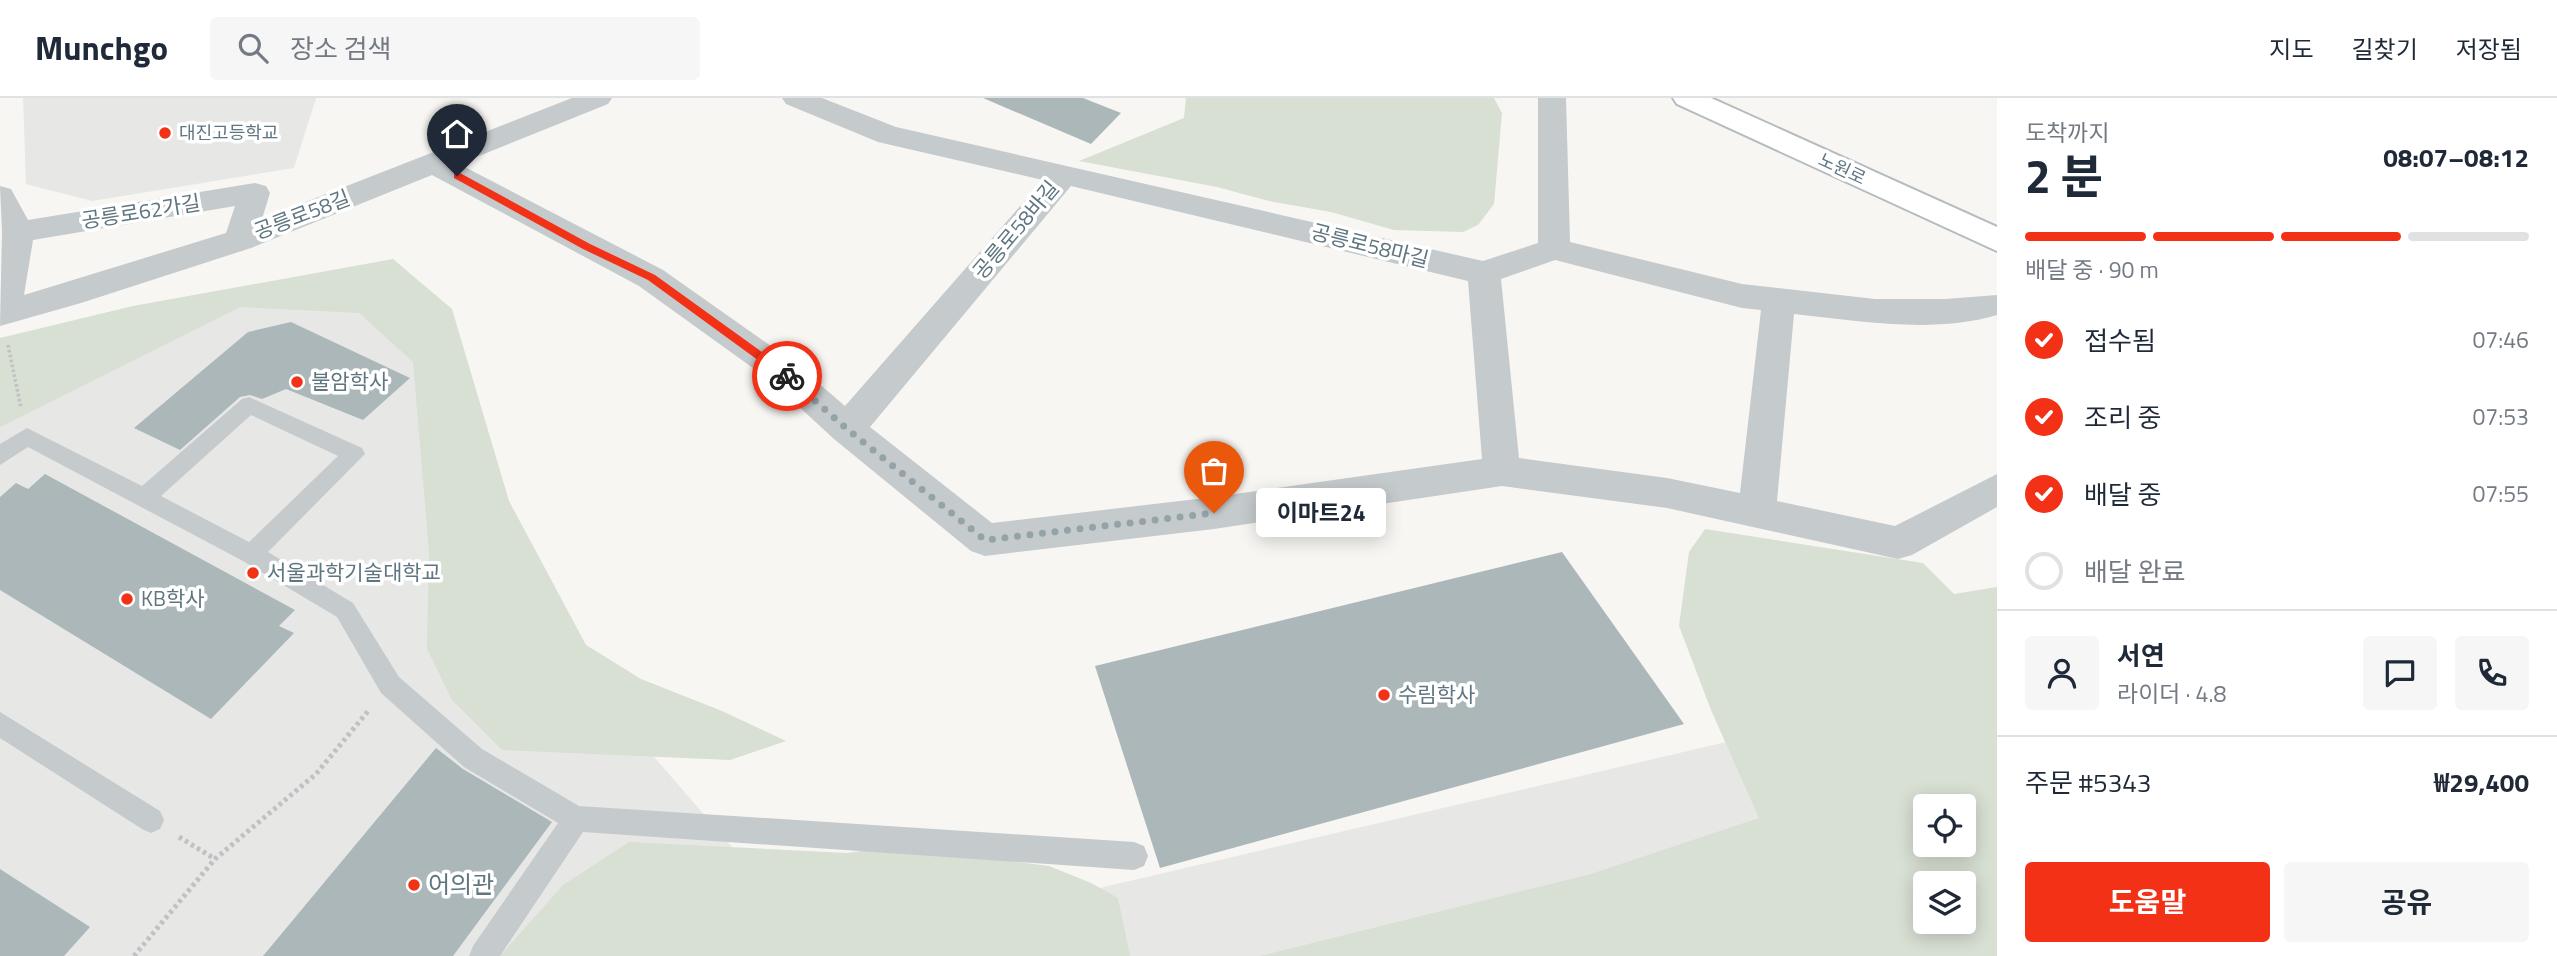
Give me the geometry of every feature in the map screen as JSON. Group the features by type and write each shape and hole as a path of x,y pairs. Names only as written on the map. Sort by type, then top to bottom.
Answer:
{"main road":[{"name":"노원로","path":"1688,98 1997,240"}],"street":[{"name":"공릉로58길","path":"2,314 240,240 598,98"},
{"name":"공릉로58바길","path":"796,98 888,135 1062,177 847,429"},
{"path":"1552,98 1554,249"},
{"path":"435,164 652,278 783,372 847,429 985,540 1214,513 1502,471 1667,493 1898,543 1997,489"},
{"name":"공릉로58마길","path":"1062,177 1338,237 1484,273"},
{"name":"공릉로62가길","path":"11,246 255,193 240,240"},
{"path":"0,196 11,246 2,314"},
{"path":"1502,471 1484,273 1554,249 1742,296 1875,311 1945,311 1992,305"},
{"path":"1757,513 1779,300"}],"lane":[{"path":"145,497 249,405 354,454 251,554"},
{"path":"0,456 27,436 251,554 345,610 390,685 473,758 576,819 1134,856"},
{"path":"0,724 151,820"},
{"path":"483,956 576,819"}],"path":[{"path":"2,314 27,436"},
{"path":"134,956 215,859 316,774 390,685"}],"shaded area":[{"name":"대진고등학교","path":"23,98 316,98 294,168 92,201 26,184"},
{"path":"1186,98 1494,98 1502,113 1494,204 1478,225 1463,232 1394,230 1331,212 1269,201 1217,187 1079,161 1184,118"},
{"path":"393,259 452,309 509,501 586,645 641,679 722,711 786,741 730,760 502,750 452,700 427,649 429,553 413,362 359,313 240,307 0,427 0,338 133,306"},
{"name":"서울과학기술대학교","path":"349,285 437,327 546,632 765,885 1048,900 1997,679 1997,956 0,956 0,379 217,294"},
{"path":"1705,529 1923,563 1954,594 1997,587 1997,956 1260,956 1591,874 1759,818 1711,710 1679,626 1689,552"},
{"path":"629,842 847,853 898,846 1049,866 1091,883 1118,898 1130,956 500,956 563,885"}],"building":[{"path":"983,98 1083,98 1121,113 1091,144"},
{"name":"불암학사","path":"291,322 410,378 363,420 286,389 262,399 250,395 240,397 180,450 134,428 248,332"},
{"name":"KB학사","path":"45,474 295,610 279,626 294,633 211,719 0,590 0,497 16,483 28,489"},
{"name":"수림학사","path":"1562,552 1684,724 1160,868 1095,666"},
{"name":"어의관","path":"436,748 463,769 552,822 453,956 263,956"},
{"path":"0,869 90,927 64,956 0,956"}],"way so far":[{"path":"787,376 847,429 985,540 1214,513"}],"place":[{"name":"대진고등학교","path":"165,133"},
{"name":"불암학사","path":"297,382"},
{"name":"이마트24","path":"1214,513"},
{"name":"서울과학기술대학교","path":"253,573"},
{"name":"KB학사","path":"127,599"},
{"name":"수림학사","path":"1384,695"},
{"name":"어의관","path":"414,885"}],"route":[{"path":"457,176 652,278 787,376"}]}
